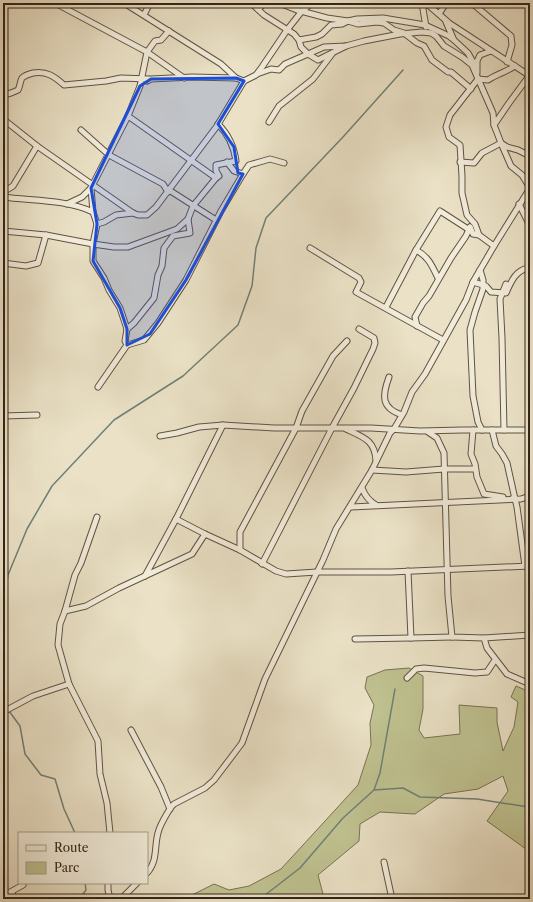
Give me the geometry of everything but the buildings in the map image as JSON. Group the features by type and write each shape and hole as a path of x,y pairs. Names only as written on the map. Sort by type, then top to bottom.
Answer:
{"street":[{"path":"55,3 147,52 184,78"},
{"path":"124,3 221,64 236,78"},
{"path":"144,15 150,3"},
{"path":"148,872 154,863 158,831 170,809 174,804 202,790 214,780 242,743 265,679 327,553 336,529 351,507 376,464 390,433 402,415 412,392 425,374 466,300 473,282 530,188 522,175 511,166 508,161 494,126 493,113 472,66 468,60 444,46 436,36 426,32 404,33 364,41 346,46 318,60 308,54 301,47 299,40 294,34 264,15 251,3"},
{"path":"258,9 265,3"},
{"path":"279,3 286,7 327,18 358,24 377,22 404,33 424,46 432,60 448,72 451,72 471,89"},
{"path":"256,75 276,49 287,30 302,11 312,3"},
{"path":"422,3 426,32"},
{"path":"426,3 444,19 530,76 508,102 494,126"},
{"path":"439,14 446,3"},
{"path":"472,3 511,36 512,45 507,62"},
{"path":"479,8 483,3"},
{"path":"299,40 316,37 322,34 331,25 369,18 383,18 425,25 450,36 468,53 474,63 478,77"},
{"path":"444,19 454,40"},
{"path":"65,204 82,197 92,187 128,116 140,86 147,52 155,40 161,40 169,31"},
{"path":"3,119 92,187 133,213 138,215 147,215 168,191 218,124 244,81 271,69 279,70 285,64 324,47 346,46"},
{"path":"479,235 474,224 467,215 462,193 460,145 449,137 446,127 450,114 471,89 478,77 477,61 480,55 491,51"},
{"path":"269,122 279,106 313,79 332,54"},
{"path":"478,77 488,80 495,75 506,73 515,66"},
{"path":"3,95 18,90 22,79 25,76 30,73 41,71 59,79 64,85 121,78 141,80 236,78 244,81"},
{"path":"140,86 149,79"},
{"path":"128,116 216,178"},
{"path":"3,231 46,235 114,247 128,247 177,229 188,219 193,206 219,176 216,171 216,165 236,161 234,147 226,133 218,124"},
{"path":"81,130 109,155 163,184 168,191 216,220"},
{"path":"460,162 474,163 482,153 501,143"},
{"path":"501,143 530,156"},
{"path":"3,192 13,186 37,146"},
{"path":"98,387 127,345 144,340 158,323 186,280 234,186 249,165 270,158 284,163"},
{"path":"227,162 234,171 243,174"},
{"path":"92,187 93,212 97,224 93,244 93,261 120,308 127,329 125,340 127,345"},
{"path":"3,198 65,204 93,212"},
{"path":"519,204 530,226"},
{"path":"386,307 416,250 440,211 468,229 470,227"},
{"path":"97,224 116,215 133,213"},
{"path":"127,329 134,323 154,298 158,275 162,266 164,248 173,236 190,233 188,219"},
{"path":"470,227 473,234 479,235 494,246"},
{"path":"417,326 415,317 429,296 438,278 466,236 470,227"},
{"path":"3,263 26,266 38,262 46,235"},
{"path":"310,248 359,278 361,282 356,292 386,307 443,340"},
{"path":"416,250 425,255 429,260 438,278"},
{"path":"473,282 483,285 491,292 506,293 514,276 525,268 530,269"},
{"path":"480,270 483,285 470,330 473,396 478,422 482,430"},
{"path":"504,430 500,299 506,284"},
{"path":"262,564 354,388 375,343 374,338 358,329"},
{"path":"240,550 240,532 296,428 302,411 333,356 346,341"},
{"path":"389,377 384,388 383,397 389,409 402,415"},
{"path":"3,416 37,415"},
{"path":"160,436 199,427 223,425 426,431 530,430"},
{"path":"145,576 223,425"},
{"path":"345,428 366,439 371,444 375,450 376,464"},
{"path":"473,430 470,448 477,477 484,494 515,499"},
{"path":"176,518 205,534 240,550 262,564 286,574 317,572 448,570 528,566 507,463 496,446 492,430"},
{"path":"426,431 437,438 444,453 448,596 452,637"},
{"path":"439,442 446,431"},
{"path":"372,470 406,472 444,469 475,469"},
{"path":"362,488 365,496 370,502 377,506"},
{"path":"351,507 515,499 530,496"},
{"path":"97,517 81,563 75,575 60,624 58,641 69,684 98,741 100,774 107,803 110,832"},
{"path":"65,611 76,610 86,606 119,588 192,554 205,534"},
{"path":"408,571 411,638"},
{"path":"355,639 452,637 484,638 530,636"},
{"path":"484,638 487,648 507,674 530,684"},
{"path":"407,678 416,669 424,668 475,673 487,672 495,660"},
{"path":"3,712 33,696 69,684"},
{"path":"131,730 161,787 170,809"},
{"path":"384,862 392,899"},
{"path":"108,884 110,899"},
{"path":"121,899 136,884"},
{"path":"3,896 23,885"},
{"path":"12,892 13,899"}],"highlighted area":[{"path":"236,78 244,81 218,124 234,147 238,173 243,174 186,280 150,334 127,345 127,329 120,308 93,261 97,224 91,188 140,86 151,79"}],"green space":[{"path":"409,668 423,676 423,709 419,730 424,738 460,734 459,705 497,708 497,722 503,751 514,727 518,702 511,697 516,686 530,692 530,852 487,821 508,791 503,776 478,789 444,794 415,814 380,812 360,824 359,841 318,875 323,894 307,899 184,899 214,884 229,890 249,886 281,869 358,785 371,745 370,723 374,705 365,688 367,677 385,670"}],"waterway":[{"path":"3,607 8,575 27,529 52,486 114,420 183,376 238,325 252,286 256,248 266,218 343,137 403,70"},
{"path":"260,899 300,868 343,818 374,790 380,773 395,689"},
{"path":"3,702 6,707"},
{"path":"9,711 20,726 25,754 41,775 55,779 64,809 75,832"},
{"path":"374,790 403,788 420,797 477,799 528,807 530,806"},
{"path":"79,899 86,890 85,884"},
{"path":"82,895 89,899"}]}
